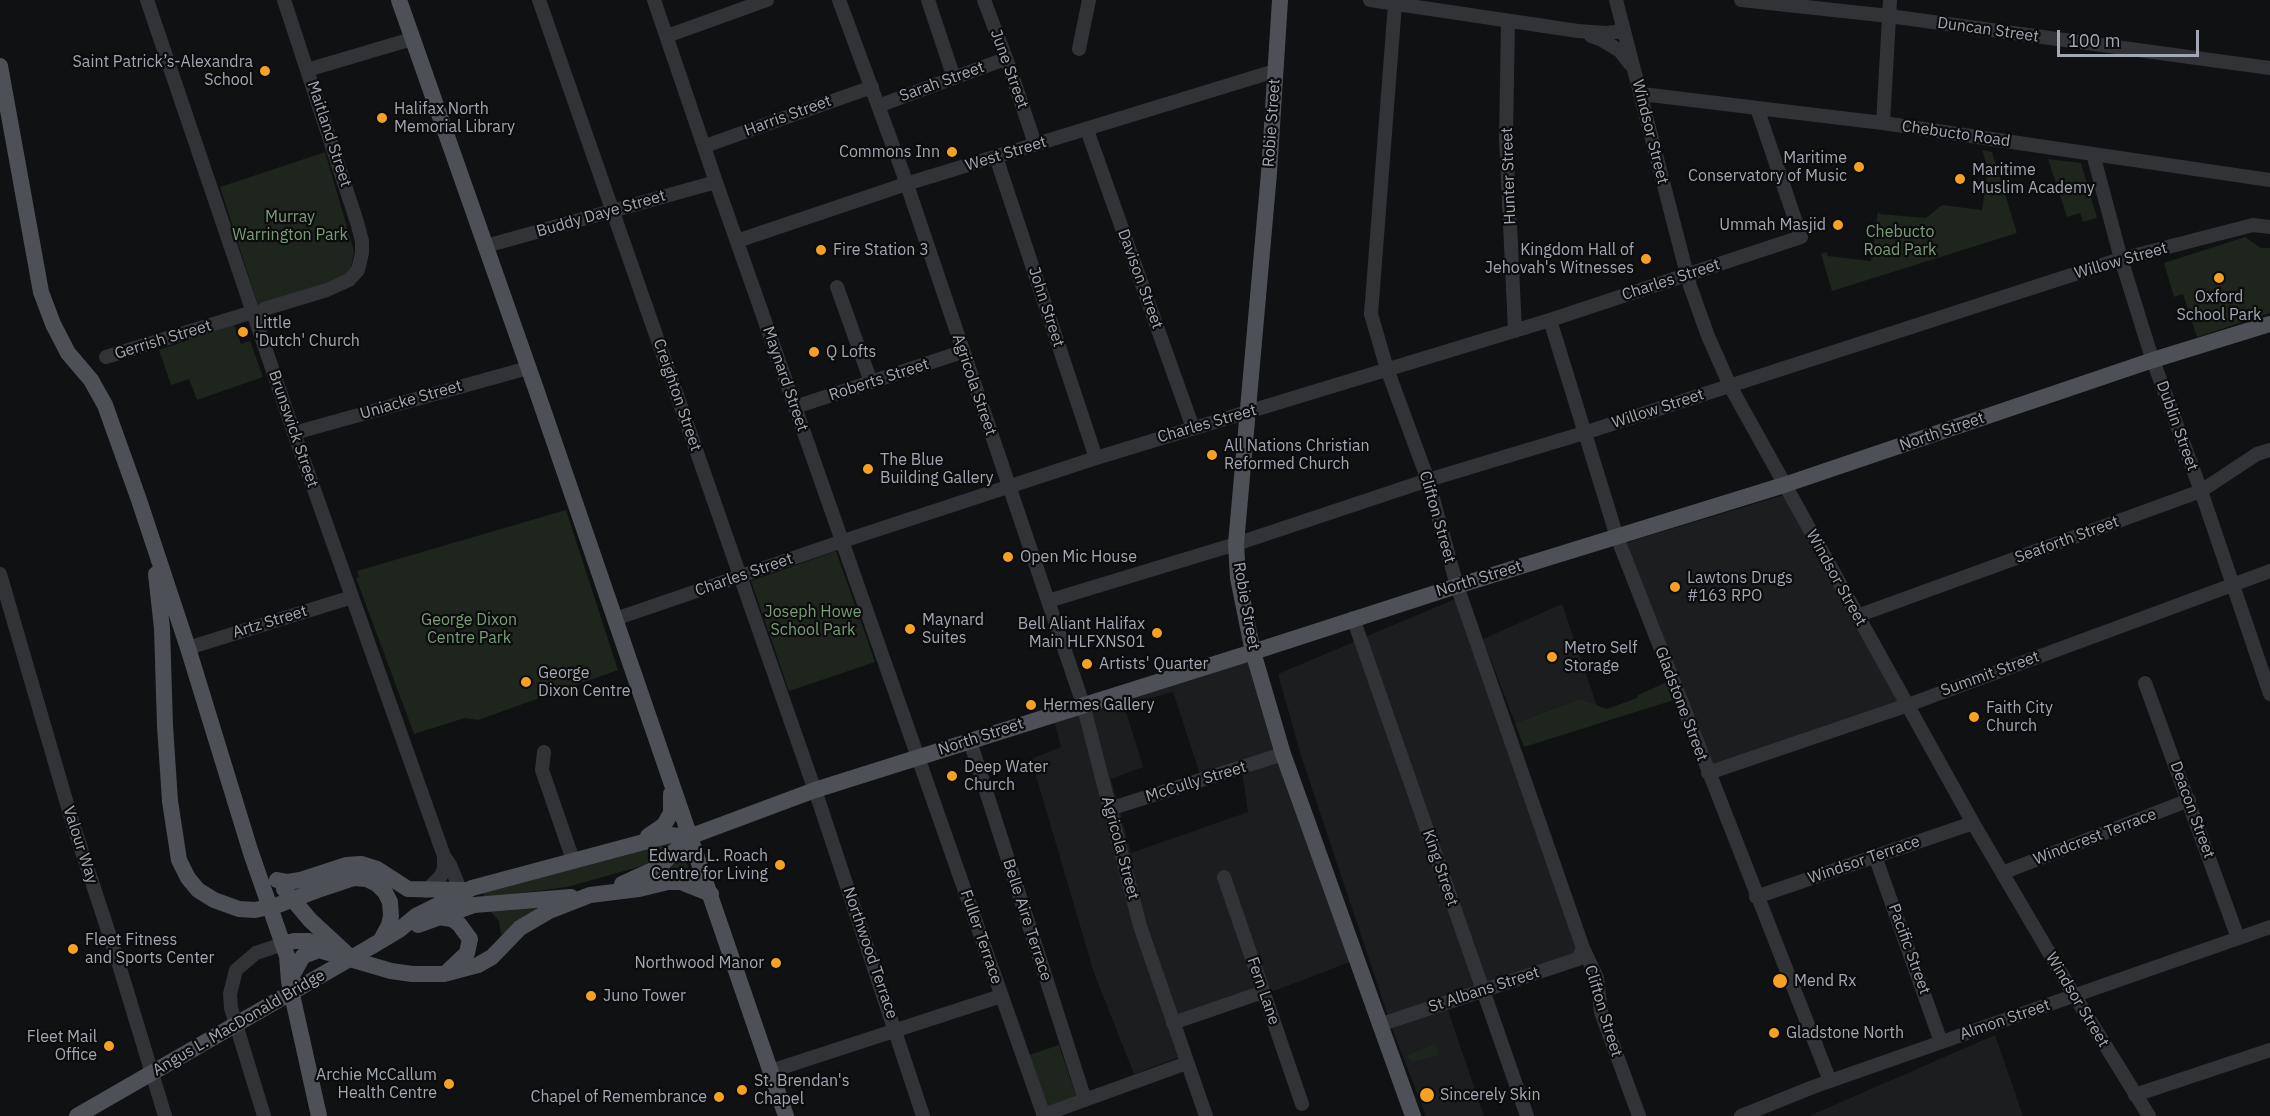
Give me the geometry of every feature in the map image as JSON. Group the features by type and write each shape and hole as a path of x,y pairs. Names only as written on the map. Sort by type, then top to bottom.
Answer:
{"main road":[{"path":"399,0 689,837 711,894 786,1116"},
{"name":"Robie Street","path":"1280,0 1269,173 1236,544 1238,578 1253,652 1283,754 1413,1116"},
{"path":"0,66 41,292 53,324 68,353 91,381 105,405 155,549 251,853 287,956 289,981 319,1116"},
{"path":"0,93 10,124"},
{"name":"North Street","path":"466,895 590,895 633,880 659,867 689,837 814,790 1253,652 1353,618 1784,485 2152,360 2270,324"},
{"path":"155,549 162,628 170,801 179,860 188,878 198,890 222,903 238,909 255,910 278,905 343,880 367,879 378,884 390,902 391,919 376,943"},
{"path":"631,844 656,832 664,825 671,813 672,786"},
{"name":"North Street","path":"466,895 573,860 631,844 670,835 689,837"},
{"path":"251,853 310,920 354,961"},
{"path":"277,880 288,882 300,880 346,866 361,864 377,868 408,889 466,895"},
{"path":"289,981 303,956 319,950 392,971 412,974 444,974 478,965 492,957 520,928 536,918 590,895 639,889 668,882 681,882 711,894"},
{"name":"Angus L. MacDonald Bridge","path":"399,930 411,928 437,917 466,895"},
{"name":"Angus L. MacDonald Bridge","path":"77,1116 399,930 411,919 466,895"},
{"path":"437,917 452,919 459,924 470,939 470,945 463,959 444,974"},
{"path":"283,944 309,941 327,947 354,961"}],"street":[{"name":"Brunswick Street","path":"147,0 259,310 294,433 444,856 466,895"},
{"name":"Maitland Street","path":"284,0 362,242 358,270"},
{"name":"Creighton Street","path":"539,0 814,790"},
{"name":"Maynard Street","path":"654,0 919,757"},
{"path":"667,36 767,0"},
{"name":"Agricola Street","path":"839,0 906,184 1083,704 1140,926 1206,1116"},
{"path":"928,0 954,78"},
{"name":"June Street","path":"984,0 1033,138"},
{"path":"1079,49 1089,0"},
{"path":"1370,0 1578,32 1624,31"},
{"name":"Windsor Street","path":"1616,0 1687,275 1708,336 1730,386 2001,873 2149,1116"},
{"name":"Duncan Street","path":"1741,0 1890,16 2270,68"},
{"path":"1883,123 1890,0"},
{"name":"Clifton Street","path":"1395,4 1371,314 1387,369 1428,480 1457,586 1583,948 1596,978 1600,1012 1639,1116"},
{"name":"Hunter Street","path":"1508,21 1506,138 1515,331"},
{"path":"1578,32 1602,40 1620,51 1634,68"},
{"path":"307,70 412,39"},
{"name":"Sarah Street","path":"878,106 1005,59"},
{"name":"West Street","path":"737,241 906,184 1275,71"},
{"name":"Harris Street","path":"705,146 872,87"},
{"name":"Chebucto Road","path":"1642,94 1883,123 2270,180"},
{"name":"Charles Street","path":"615,619 1096,458 1515,331 1801,237 1757,108"},
{"name":"Davison Street","path":"1087,130 1193,428"},
{"name":"Dublin Street","path":"2093,154 2121,260 2152,360 2201,491 2270,694"},
{"name":"John Street","path":"996,157 1096,458"},
{"name":"Buddy Daye Street","path":"486,246 716,182"},
{"name":"Willow Street","path":"1048,602 1236,544 1428,480 1584,433 2121,260 2253,225 2270,226"},
{"name":"Gerrish Street","path":"106,357 327,290 349,280 358,270"},
{"path":"837,287 871,382"},
{"name":"Gladstone Street","path":"1550,320 1617,537 1756,897 1830,1081"},
{"name":"Roberts Street","path":"795,407 962,352"},
{"name":"Uniacke Street","path":"294,433 528,368"},
{"name":"Seaforth Street","path":"1857,616 2201,491 2257,454 2270,450"},
{"name":"Summit Street","path":"1708,773 1908,705 2270,571"},
{"name":"Valour Way","path":"0,573 52,753 165,1116"},
{"name":"Artz Street","path":"188,648 352,597"},
{"name":"King Street","path":"1353,618 1527,1116"},
{"name":"Deacon Street","path":"2145,683 2238,938"},
{"name":"Belle Aire Terrace","path":"970,741 1085,1100"},
{"path":"544,752 542,770 573,860"},
{"name":"McCully Street","path":"1109,809 1283,754"},
{"name":"Fuller Terrace","path":"919,757 1044,1115"},
{"name":"Northwood Terrace","path":"814,790 923,1116"},
{"name":"Windcrest Terrace","path":"2001,873 2189,800"},
{"name":"Windsor Terrace","path":"1756,897 1973,823"},
{"path":"426,891 441,876 444,869 444,856"},
{"name":"Pacific Street","path":"1875,856 1941,1042"},
{"name":"Fern Lane","path":"1224,877 1302,1104"},
{"name":"Almon Street","path":"1741,1116 1830,1081 2270,927"},
{"path":"264,1116 231,1008 230,994 236,970 256,953 283,944"},
{"name":"St Albans Street","path":"1379,1025 1578,959 1583,948"},
{"path":"1173,1023 1263,993"},
{"path":"771,1071 1001,996"},
{"path":"2135,1095 2270,1050"},
{"path":"1044,1115 1187,1063"}],"shaded area":[{"path":"1784,495 1908,705 1703,775 1615,546"},
{"path":"1455,599 1584,964 1448,1010 1484,1116 1426,1116 1393,1031 1302,759 1278,674"},
{"path":"1562,604 1597,706 1580,699 1515,723 1483,639"},
{"path":"1256,649 1355,960 1175,1029 1185,1055 1134,1074 1094,973 1031,759 1061,747 1055,724 1055,713","holes":["1173,692 1202,780 1241,765 1248,812 1131,853 1111,779 1143,767 1124,705"]},
{"path":"1995,1035 2023,1116 1809,1116"}],"green space":[{"name":"Chebucto Road Park","path":"1982,150 1992,152 2017,233 1832,291 1821,254 1827,252 1828,256 1871,261 1878,211 1880,214 1926,218 1942,205 1982,210 1988,169"},
{"name":"Murray Warrington Park","path":"325,152 354,251 351,268 341,279 304,293 258,305 220,187"},
{"path":"2048,159 2081,163 2097,218 2083,222 2080,213 2067,217"},
{"name":"Oxford School Park","path":"2245,237 2261,248 2270,248 2270,313 2197,337 2183,294 2174,297 2164,263"},
{"path":"234,324 241,344 250,341 263,377 197,400 189,379 171,385 159,350"},
{"name":"George Dixon Centre Park","path":"566,510 618,670 478,720 465,718 414,734 356,578 359,577 357,571"},
{"name":"Joseph Howe School Park","path":"836,551 875,662 789,691 751,581"},
{"path":"1667,682 1674,700 1524,747 1515,723 1580,699 1607,709 1637,698 1638,695"},
{"path":"672,842 662,856 635,868 567,887 484,898 483,893"},
{"path":"681,856 687,863 692,881 655,879"},
{"path":"541,905 543,909 501,935 499,921 489,910"},
{"path":"1435,1044 1439,1055 1411,1062 1407,1055"},
{"path":"1059,1045 1076,1096 1046,1107 1029,1055"}],"place":[{"name":"Saint Patrick’s-Alexandra School","path":"265,71"},
{"name":"Halifax North Memorial Library","path":"382,118"},
{"name":"Commons Inn","path":"952,152"},
{"name":"Maritime Conservatory of Music","path":"1859,167"},
{"name":"Maritime Muslim Academy","path":"1960,179"},
{"name":"Ummah Masjid","path":"1838,225"},
{"name":"Fire Station 3","path":"821,250"},
{"name":"Kingdom Hall of Jehovah's Witnesses","path":"1646,259"},
{"name":"Oxford School Park","path":"2219,278"},
{"name":"Little 'Dutch' Church","path":"243,332"},
{"name":"Q Lofts","path":"814,352"},
{"name":"All Nations Christian Reformed Church","path":"1212,455"},
{"name":"The Blue Building Gallery","path":"868,469"},
{"name":"Open Mic House","path":"1008,557"},
{"name":"Lawtons Drugs #163 RPO","path":"1675,587"},
{"name":"Maynard Suites","path":"910,629"},
{"name":"Bell Aliant Halifax Main HLFXNS01","path":"1157,633"},
{"name":"Metro Self Storage","path":"1552,657"},
{"name":"Artists' Quarter","path":"1087,664"},
{"name":"George Dixon Centre","path":"526,682"},
{"name":"Hermes Gallery","path":"1031,705"},
{"name":"Faith City Church","path":"1974,717"},
{"name":"Deep Water Church","path":"952,776"},
{"name":"Edward L. Roach Centre for Living","path":"780,865"},
{"name":"Fleet Fitness and Sports Center","path":"73,949"},
{"name":"Northwood Manor","path":"776,963"},
{"name":"Mend Rx","path":"1780,981"},
{"name":"Juno Tower","path":"591,996"},
{"name":"Gladstone North","path":"1774,1033"},
{"name":"Fleet Mail Office","path":"109,1046"},
{"name":"Archie McCallum Health Centre","path":"449,1084"},
{"name":"St. Brendan's Chapel","path":"742,1090"},
{"name":"Sincerely Skin","path":"1427,1095"},
{"name":"Chapel of Remembrance","path":"719,1097"}]}
